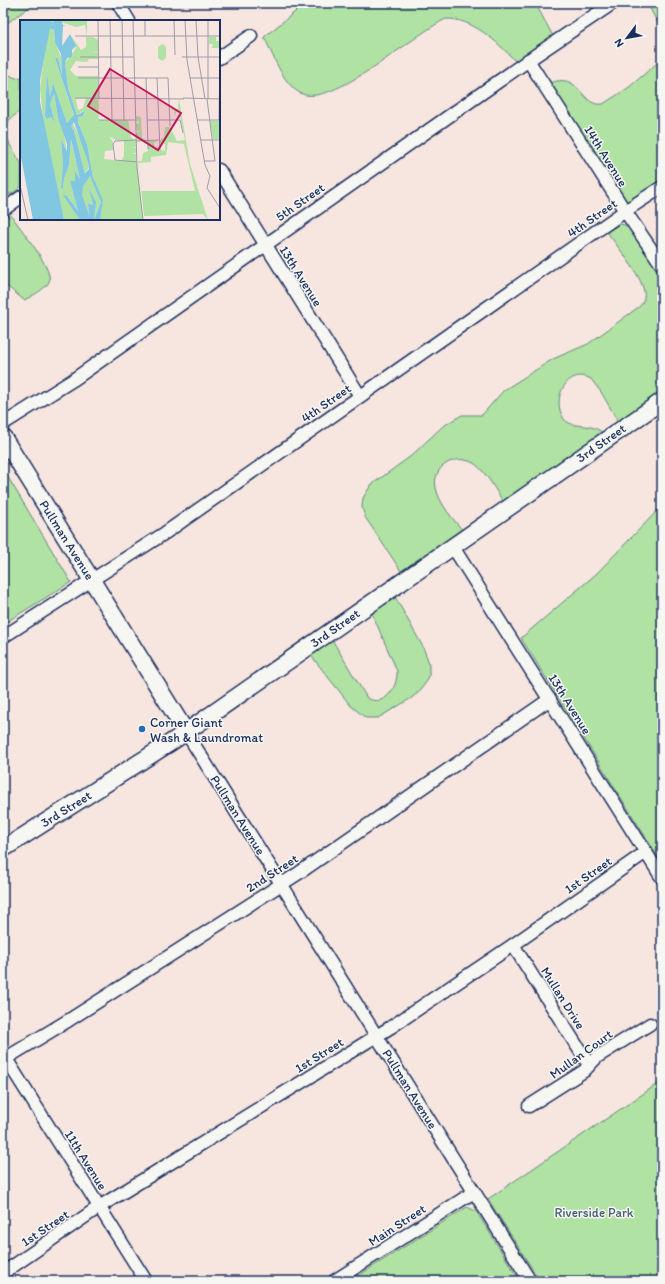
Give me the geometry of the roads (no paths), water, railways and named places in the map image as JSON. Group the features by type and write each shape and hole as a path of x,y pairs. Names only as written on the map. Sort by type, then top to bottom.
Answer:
{"street":[{"path":"118,3 128,20"},
{"name":"5th Street","path":"3,424 73,380 528,60 613,3"},
{"path":"220,57 251,36"},
{"name":"14th Avenue","path":"528,60 625,211 662,265"},
{"name":"13th Avenue","path":"220,172 360,396"},
{"name":"4th Street","path":"3,637 165,533 625,211 662,187"},
{"path":"3,210 20,199"},
{"name":"3rd Street","path":"3,849 186,732 662,401"},
{"name":"Pullman Avenue","path":"3,437 530,1281"},
{"name":"13th Avenue","path":"453,547 662,878"},
{"name":"2nd Street","path":"4,1057 69,1020 282,884 550,699"},
{"name":"1st Street","path":"3,1273 99,1208 376,1036 513,945 646,852"},
{"name":"Mullan Drive","path":"513,945 589,1065"},
{"name":"Mullan Court","path":"529,1106 584,1071 597,1057 650,1024"},
{"name":"11th Avenue","path":"4,1057 146,1281"},
{"name":"Main Street","path":"334,1281 474,1192"}],"place":[{"name":"Corner Giant Wash & Laundromat","path":"142,729"}],"park label":[{"name":"Riverside Park","path":"594,1212"}]}
